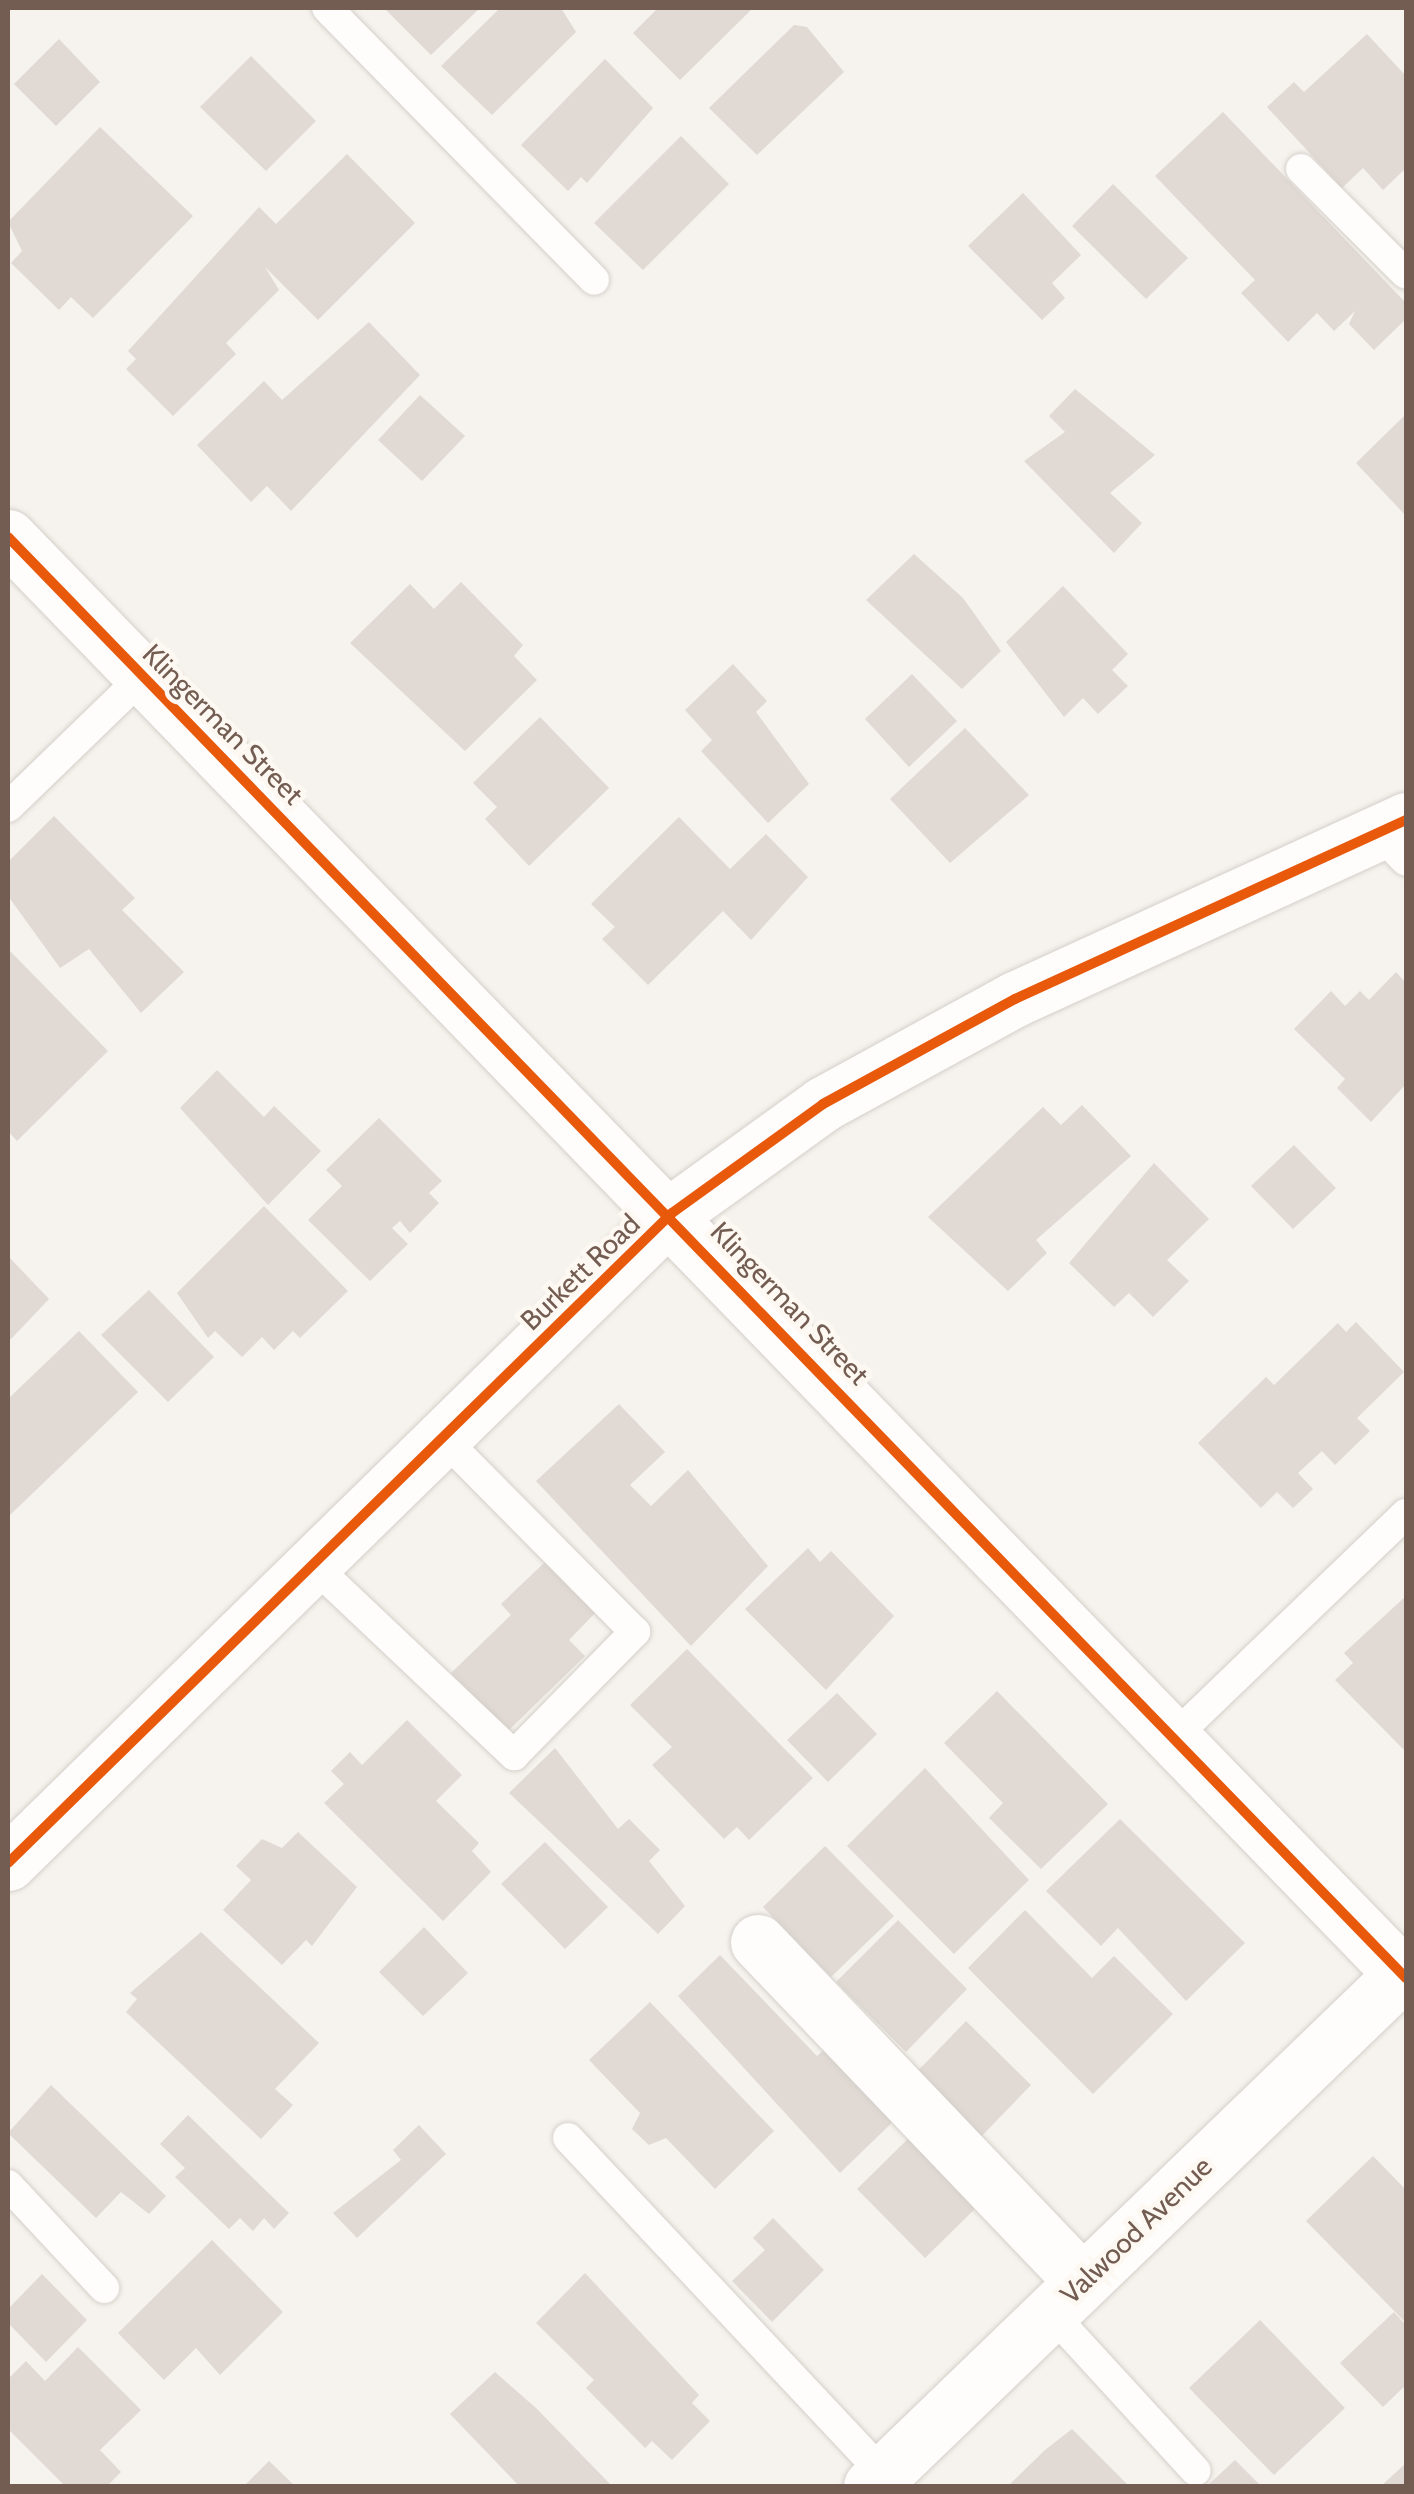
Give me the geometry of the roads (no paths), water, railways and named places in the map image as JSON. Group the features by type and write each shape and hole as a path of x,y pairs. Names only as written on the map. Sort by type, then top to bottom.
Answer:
{"street":[{"name":"Klingerman Street","path":"8,537 672,1212 1404,1976"},
{"name":"Burkett Road","path":"8,1863 672,1212 822,1104 1015,998 1398,839"},
{"path":"758,1942 1066,2297"},
{"name":"Valwood Avenue","path":"878,2480 1404,1976"}],"lane":[{"path":"327,8 594,280"},
{"path":"1301,169 1406,274"},
{"path":"8,807 144,676"},
{"path":"313,1565 514,1756 635,1632 442,1438"},
{"path":"1175,1736 1406,1514"},
{"path":"568,2138 878,2480"},
{"path":"8,2185 104,2288"},
{"path":"1066,2297 1196,2471"}]}
